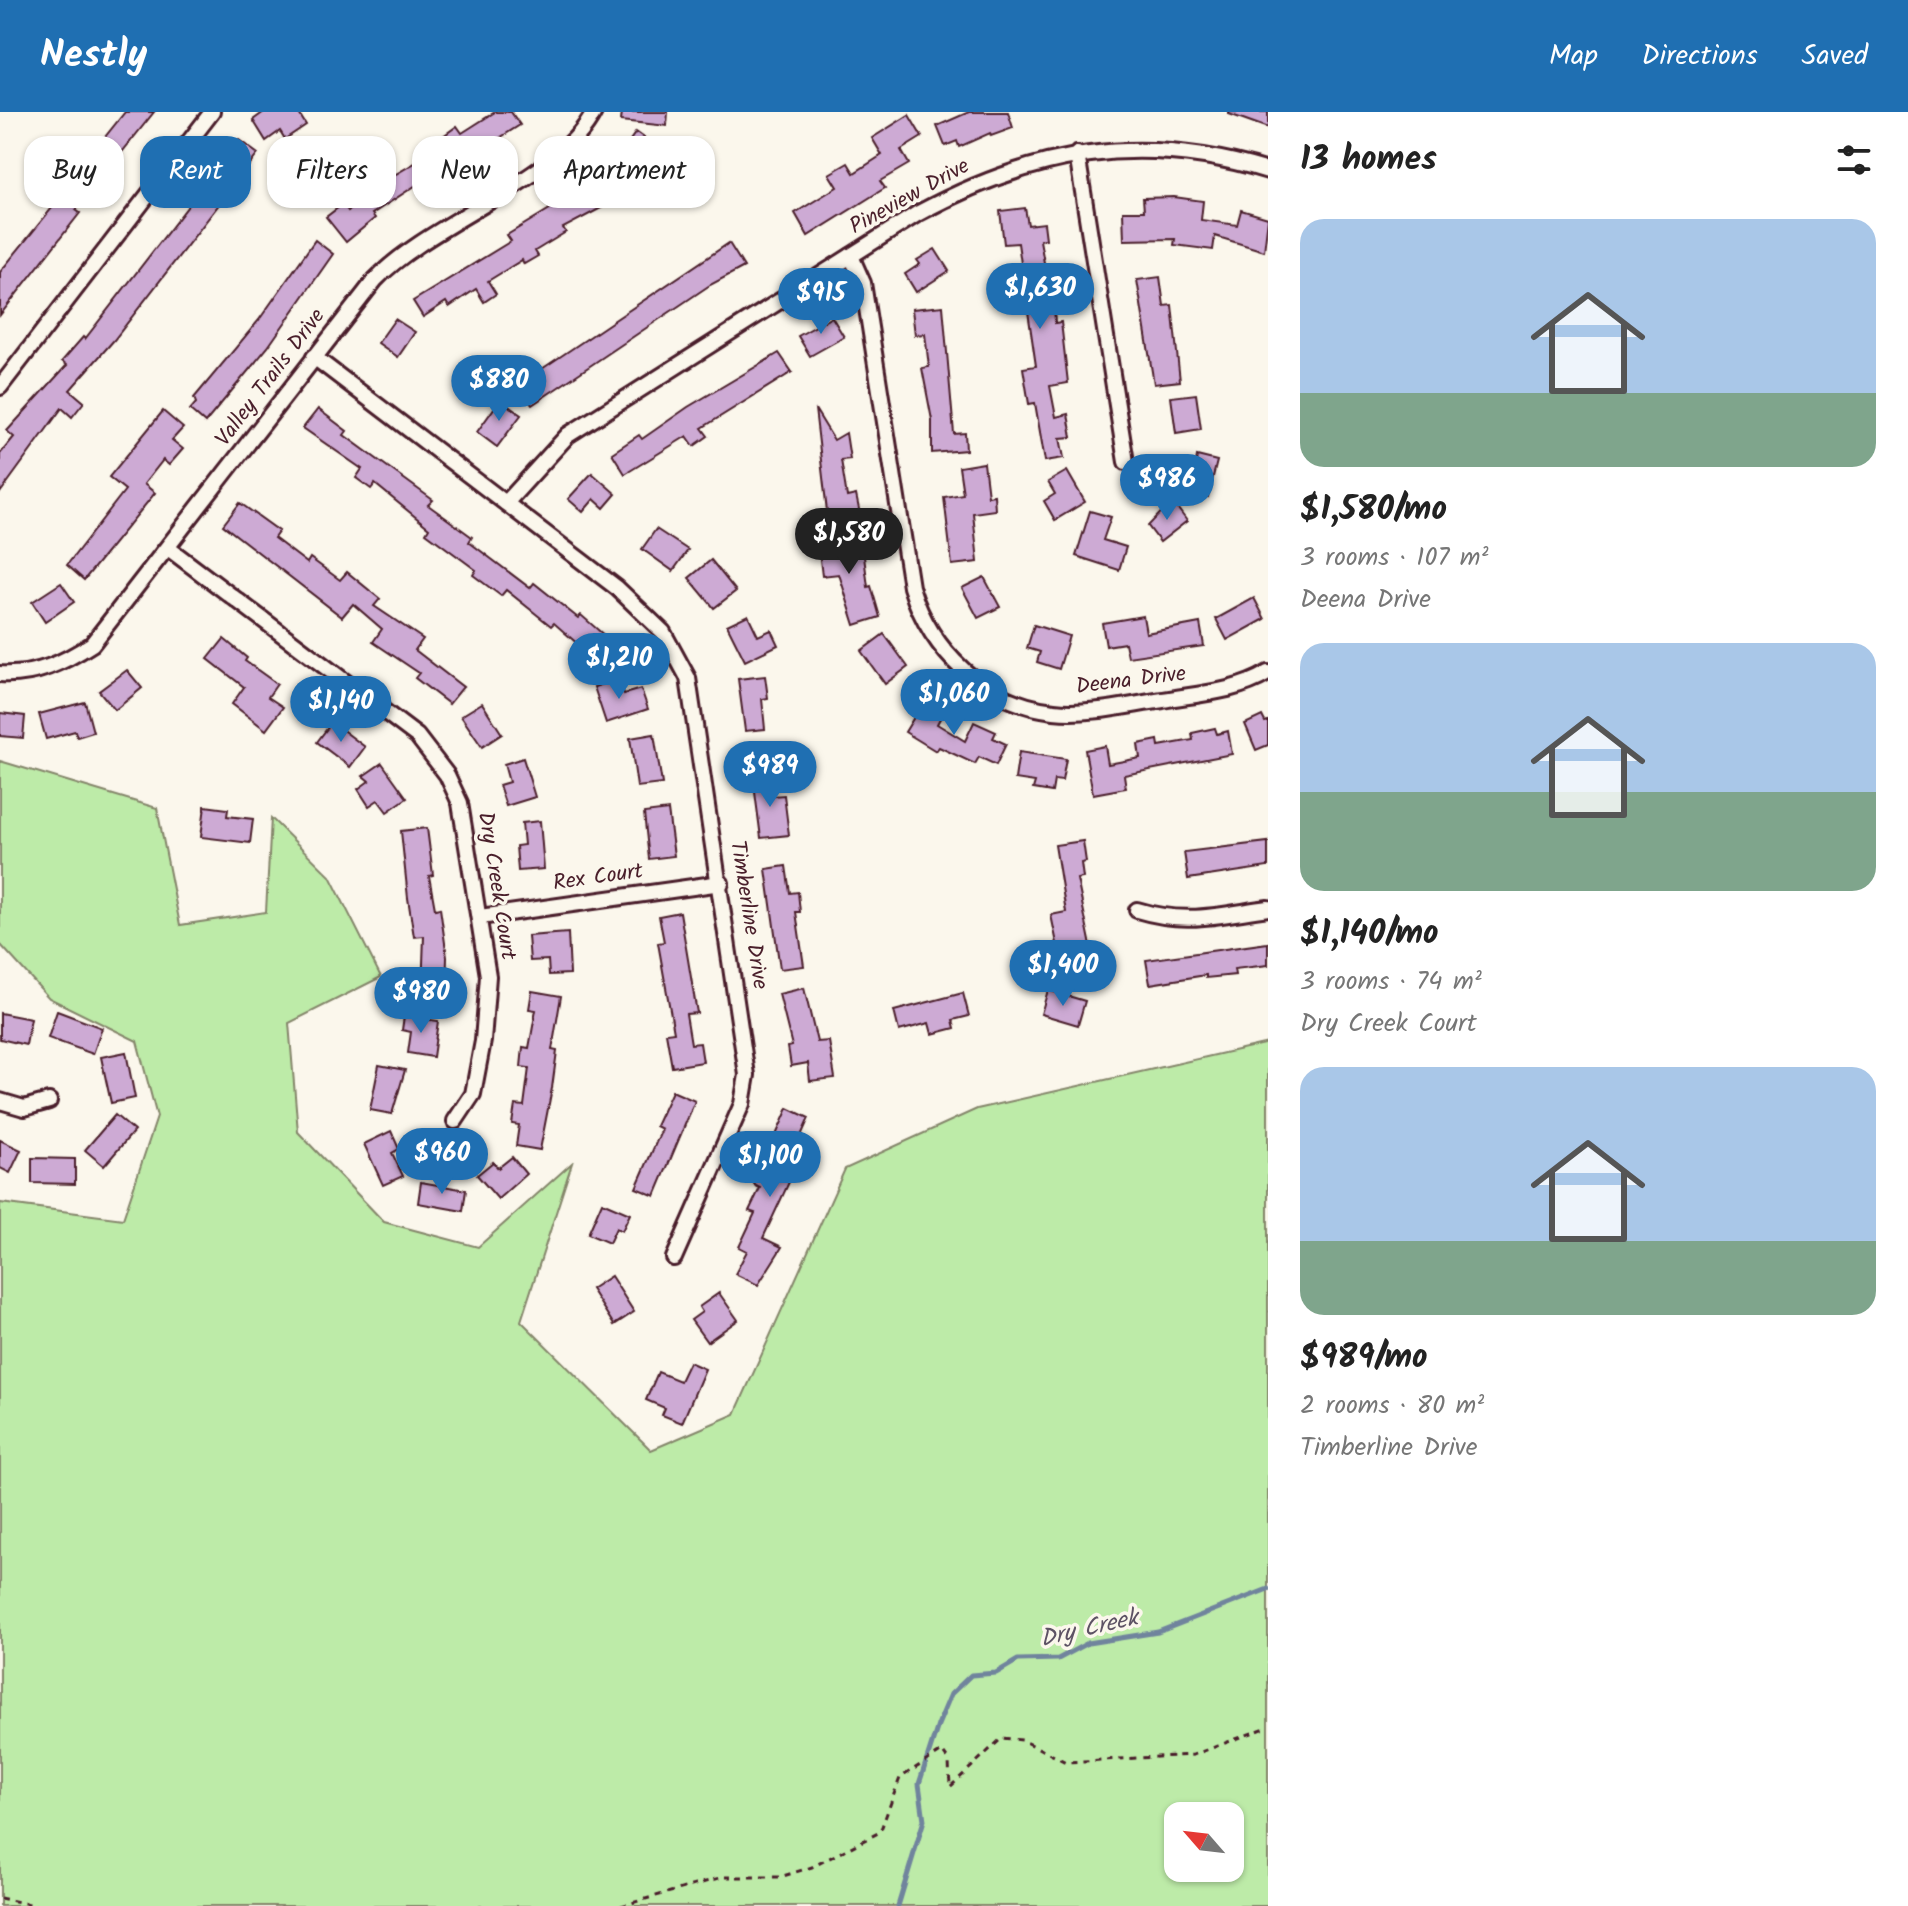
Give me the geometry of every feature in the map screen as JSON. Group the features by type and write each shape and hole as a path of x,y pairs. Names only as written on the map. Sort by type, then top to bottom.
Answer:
{"street":[{"path":"0,387 212,112"},
{"name":"Valley Trails Drive","path":"0,674 34,673 64,662 92,644 389,265 562,153 594,112"},
{"name":"Pineview Drive","path":"506,503 568,435 961,190 1020,167 1077,154 1155,149 1232,160 1268,171"},
{"path":"1077,154 1126,462"},
{"name":"Deena Drive","path":"851,256 863,283 911,587 926,625 965,674 994,692 1055,711 1096,710 1219,691 1268,673"},
{"name":"Timberline Drive","path":"314,357 617,588 651,619 673,648 693,695 747,1075 742,1104 674,1258"},
{"name":"Dry Creek Court","path":"168,548 417,736 447,775 460,803 488,984 483,1041 473,1094 455,1121"},
{"name":"Rex Court","path":"480,917 721,883"},
{"path":"1137,910 1168,920 1268,908"},
{"path":"0,1101 24,1108 49,1101"}],"path":[{"path":"621,1906 723,1877 780,1877 812,1867 880,1832 900,1778 942,1751 949,1761 950,1787 1002,1738 1022,1740 1066,1762 1193,1755 1268,1727"},
{"path":"0,1898 39,1906"}],"green space":[{"path":"0,761 157,808 180,925 266,912 271,818 330,876 381,977 289,1023 298,1132 384,1222 478,1247 572,1163 521,1321 651,1450 735,1414 845,1169 977,1109 1268,1043 1268,1906 0,1906 0,1203 123,1219 157,1117 137,1041 49,998 0,944"}],"building":[{"path":"125,112 154,112 124,150 124,136 106,136"},
{"path":"264,112 298,112 306,125 290,136 283,136 280,131 267,136 266,141 253,120"},
{"path":"495,112 511,112 520,125 503,136 443,136 457,126 462,133"},
{"path":"622,112 668,112 667,126 621,121"},
{"path":"969,112 1008,112 1013,128 991,136 990,133 959,147 957,141 945,146 937,126"},
{"path":"1268,112 1268,128 1229,114"},
{"path":"909,115 922,137 901,150 909,164 880,181 885,188 808,236 795,213 837,187 829,174 848,163 854,173 882,155 872,138"},
{"path":"251,149 258,154 251,163"},
{"path":"412,165 412,188 396,198 396,174"},
{"path":"1174,197 1203,201 1201,220 1237,225 1241,210 1268,218 1264,251 1215,236 1213,250 1174,245 1175,239 1124,240 1123,211 1144,211 1143,198"},
{"path":"52,208 78,208 80,213 0,315 0,272"},
{"path":"186,208 216,208 114,340 70,390 84,402 72,417 62,408 0,493 0,454 14,437 7,431 67,365 62,361 83,337 85,339"},
{"path":"338,208 348,211 352,208 381,208 372,214 375,218 346,242 326,217"},
{"path":"551,208 601,208 563,228 566,232 535,251 538,256 524,264 522,260 488,281 496,294 484,302 476,289 449,307 446,302 423,317 413,301 511,241 507,235"},
{"path":"1025,208 1028,225 1044,223 1046,239 1040,240 1046,274 1052,273 1055,323 1061,322 1068,383 1050,386 1056,417 1068,414 1072,437 1060,438 1064,458 1045,461 1035,403 1029,404 1023,368 1036,366 1018,243 1004,244 1000,211"},
{"path":"315,240 333,254 268,347 205,423 190,410 196,403 194,398 259,320"},
{"path":"729,243 744,267 710,285 532,405 510,375 522,366 530,377"},
{"path":"935,249 949,271 916,292 905,274 920,264 917,260"},
{"path":"1160,277 1164,306 1172,305 1180,381 1154,384 1137,280"},
{"path":"943,306 954,434 965,433 966,450 932,453 932,420 922,368 929,367 925,334 915,335 912,309"},
{"path":"832,317 844,337 810,356 798,336"},
{"path":"395,319 415,332 398,357 378,343"},
{"path":"779,353 792,372 702,428 708,436 694,446 687,436 625,474 612,453 639,435 642,439 688,407"},
{"path":"1196,394 1201,429 1176,433 1171,397"},
{"path":"500,400 521,415 497,447 477,432"},
{"path":"318,409 347,431 344,435 433,500 428,505 472,537 469,542 530,588 534,583 578,618 581,615 613,643 597,661 554,623 551,626 506,590 501,596 473,575 476,570 426,533 429,528 375,484 371,489 356,478 362,469 303,428"},
{"path":"815,409 834,440 846,433 850,459 841,460 847,497 856,495 860,514 828,520"},
{"path":"163,411 183,428 172,440 183,449 169,465 163,460 144,484 155,493 84,580 67,565 125,490 109,477"},
{"path":"1197,456 1217,461 1208,497 1177,489 1183,465 1195,468"},
{"path":"984,463 988,496 994,495 995,510 973,513 978,562 952,565 944,497 963,494 959,467"},
{"path":"1067,471 1085,502 1055,520 1044,501 1055,494 1048,482"},
{"path":"592,473 616,494 604,508 594,499 583,512 568,499"},
{"path":"1172,501 1187,521 1160,542 1148,526"},
{"path":"240,503 279,531 274,538 307,563 310,558 340,580 347,572 380,599 374,606 423,639 415,650 463,687 449,704 415,678 419,673 373,642 382,629 353,604 342,617 223,525"},
{"path":"1090,511 1111,517 1103,540 1126,547 1119,570 1076,556"},
{"path":"656,529 688,550 673,571 642,549"},
{"path":"838,532 841,552 863,549 868,587 871,586 880,617 855,625 839,574 822,576 817,535"},
{"path":"711,560 736,591 714,608 689,578"},
{"path":"984,577 1000,607 978,618 962,588"},
{"path":"61,583 74,602 45,622 32,602"},
{"path":"1254,598 1265,619 1227,640 1216,619"},
{"path":"748,615 758,636 771,630 778,645 745,661 727,625"},
{"path":"1143,616 1146,633 1200,623 1204,646 1128,657 1125,643 1106,646 1102,623"},
{"path":"1034,625 1069,636 1059,669 1037,662 1040,652 1027,648"},
{"path":"884,634 908,667 885,684 861,651"},
{"path":"224,639 247,658 245,661 277,684 268,697 283,707 266,730 232,704 244,687 208,659"},
{"path":"127,670 142,688 115,710 99,691"},
{"path":"765,676 768,698 762,699 765,729 745,731 738,679"},
{"path":"619,679 624,694 641,689 648,709 606,723 594,687"},
{"path":"925,699 944,711 937,724 965,741 974,722 996,732 993,738 1006,744 996,765 979,757 975,764 939,747 936,751 905,732"},
{"path":"85,702 93,732 77,737 75,731 46,739 39,714"},
{"path":"482,703 502,734 482,747 461,716"},
{"path":"0,713 25,716 23,738 0,736"},
{"path":"1262,716 1265,722 1268,721 1268,745 1256,750 1245,724"},
{"path":"332,722 365,747 350,767 317,742"},
{"path":"1215,728 1217,734 1228,731 1232,754 1124,775 1126,788 1093,794 1085,750 1105,746 1108,764 1140,758 1138,744 1158,740 1159,746 1193,740 1192,733"},
{"path":"654,734 662,784 637,787 630,738"},
{"path":"1019,752 1066,759 1062,781 1054,780 1052,792 1033,789 1035,782 1015,779"},
{"path":"523,758 535,797 506,806 499,785 509,782 504,764"},
{"path":"382,763 407,798 387,812 378,800 369,806 358,789 369,781 363,776"},
{"path":"770,775 772,796 784,795 789,835 761,838 753,777"},
{"path":"205,806 228,809 227,816 253,819 250,843 201,837"},
{"path":"668,810 674,856 649,859 644,813"},
{"path":"540,821 544,869 518,871 516,846 524,845 522,823"},
{"path":"427,828 433,875 429,876 435,909 440,908 447,957 446,993 422,992 424,936 414,937 408,898 401,831"},
{"path":"1083,841 1086,862 1081,863 1083,878 1077,879 1091,946 1059,953 1051,915 1066,912 1055,845"},
{"path":"1268,842 1268,867 1188,879 1184,852"},
{"path":"786,866 790,893 798,892 800,912 796,912 804,966 780,969 766,869"},
{"path":"680,912 697,1013 686,1014 691,1044 700,1043 703,1062 672,1067 666,1033 674,1032 658,943 664,942 659,916"},
{"path":"568,933 570,974 549,975 548,960 530,961 528,936"},
{"path":"1268,943 1268,965 1234,969 1235,975 1206,978 1206,975 1150,984 1146,960"},
{"path":"804,988 817,1042 829,1041 835,1078 810,1081 808,1063 791,1066 788,1047 792,1046 779,994"},
{"path":"1048,990 1085,1001 1078,1025 1041,1014"},
{"path":"532,991 561,996 552,1050 557,1051 552,1088 540,1150 516,1146 519,1125 512,1124 515,1105 524,1106 529,1068 521,1067 523,1047 529,1048 536,1010 529,1009"},
{"path":"963,993 969,1016 953,1020 955,1028 932,1034 929,1023 899,1031 894,1011"},
{"path":"57,1011 102,1028 93,1054 48,1038"},
{"path":"0,1013 31,1019 26,1045 0,1039"},
{"path":"404,1016 438,1021 433,1057 408,1053 411,1032 402,1030"},
{"path":"126,1052 135,1098 111,1103 101,1057"},
{"path":"379,1065 405,1070 392,1114 370,1110"},
{"path":"672,1091 695,1101 655,1196 636,1188 662,1129 656,1126"},
{"path":"788,1108 809,1118 783,1176 790,1180 763,1238 782,1247 758,1285 735,1274 747,1251 739,1247 755,1213 749,1211 760,1188 754,1185"},
{"path":"115,1115 134,1131 104,1166 85,1150"},
{"path":"391,1131 399,1149 392,1153 403,1176 383,1185 364,1144"},
{"path":"0,1140 21,1150 10,1173 0,1168"},
{"path":"512,1157 526,1174 498,1199 477,1175 493,1162 498,1168"},
{"path":"32,1158 75,1159 75,1184 32,1183"},
{"path":"421,1182 466,1190 463,1211 418,1203"},
{"path":"602,1202 630,1214 622,1231 616,1228 609,1243 588,1234"},
{"path":"611,1276 634,1312 614,1325 591,1289"},
{"path":"719,1293 738,1320 707,1342 691,1320 702,1312 699,1307"},
{"path":"689,1362 705,1369 682,1423 662,1415 665,1408 646,1400 658,1372 680,1381"}],"waterway":[{"name":"Dry Creek","path":"898,1906 924,1820 919,1784 951,1694 971,1675 996,1673 1018,1660 1058,1659 1088,1643 1158,1632 1268,1589"}]}
